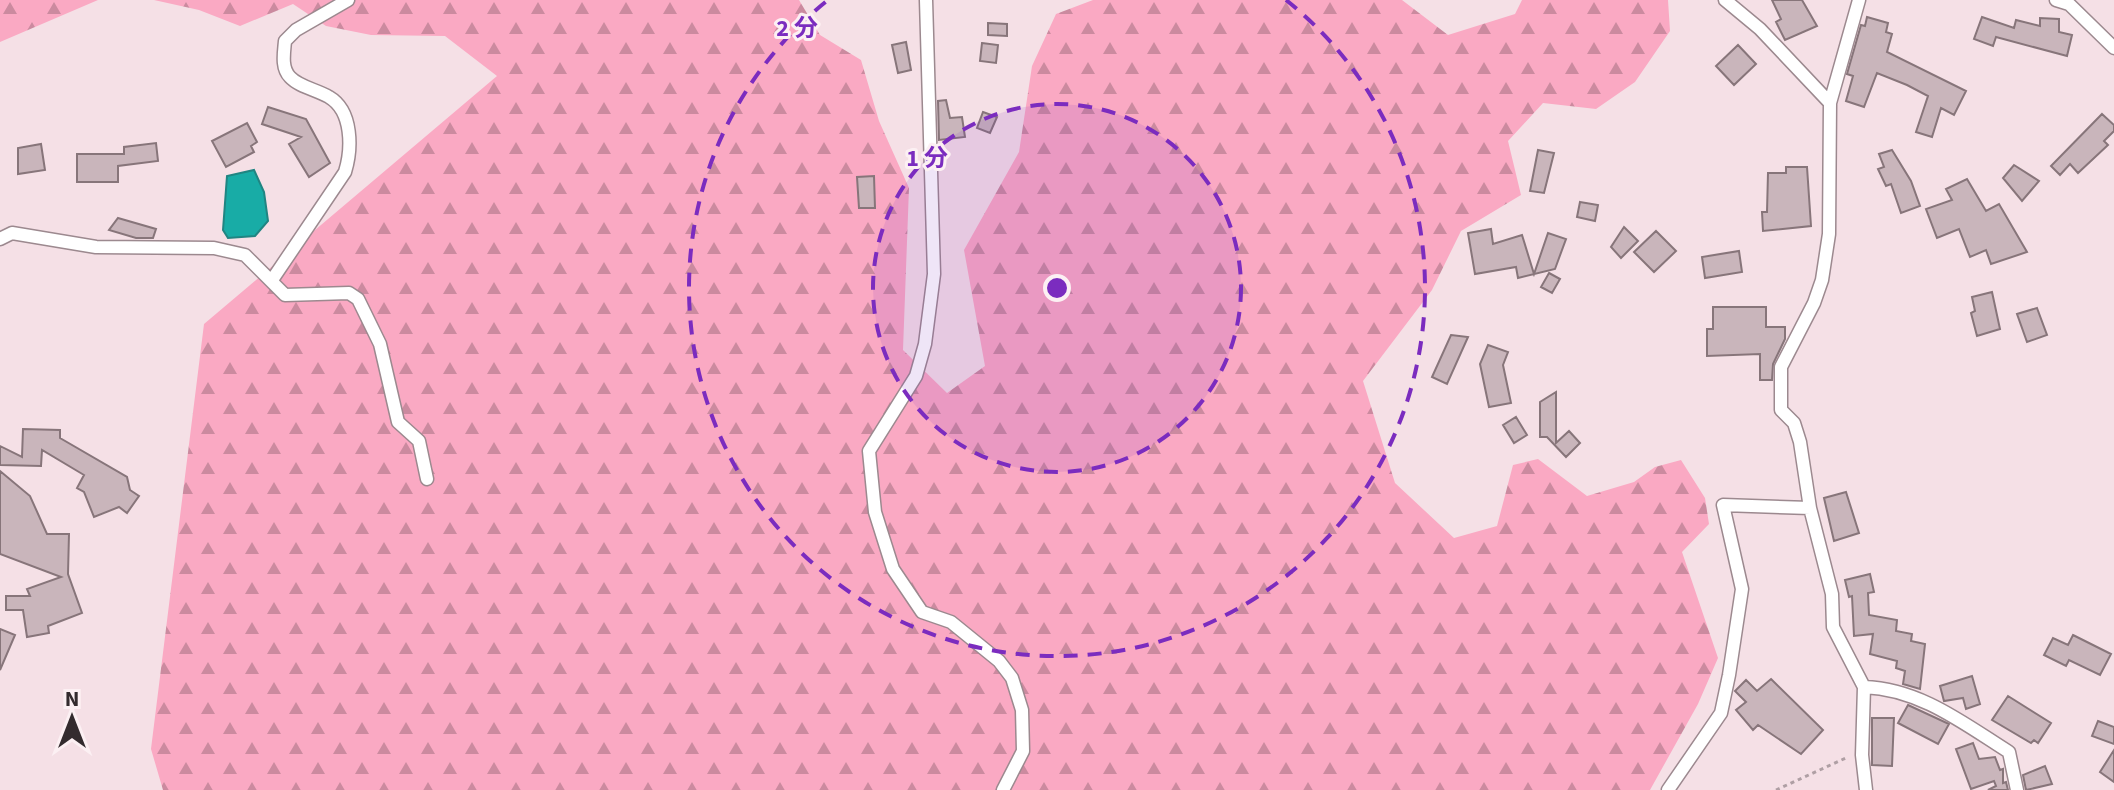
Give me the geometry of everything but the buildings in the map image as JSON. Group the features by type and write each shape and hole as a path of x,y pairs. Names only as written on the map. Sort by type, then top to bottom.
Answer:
{"street":[{"path":"272,280 345,172 351,152 348,129 333,99 290,78 284,67 285,41 296,30 348,0"},
{"path":"926,0 934,274 925,344 916,376 869,451 875,512 893,569 922,612 951,622 999,661 1012,678 1022,710 1023,751 1003,790"},
{"path":"1725,0 1760,29 1830,103"},
{"path":"1859,0 1830,103 1829,234 1822,280 1814,303 1781,367 1781,410 1794,423 1800,442 1810,508 1832,594 1833,627 1864,687 1862,755 1866,790"},
{"path":"2056,0 2069,4 2114,48"},
{"path":"0,239 12,233 96,247 214,248 245,255 285,295 349,293 358,299 380,344 398,422 419,441 427,479"},
{"path":"1668,790 1721,713 1729,675 1742,589 1723,505 1810,508"},
{"path":"1864,687 1892,688 1937,706 2009,752 2017,790"}],"path":[{"path":"1776,790 1859,753 1862,755"}],"green space":[{"path":"0,0 98,0 0,42"},
{"path":"154,0 799,0 820,35 861,60 879,121 909,188 903,350 947,393 985,366 964,250 1019,152 1032,66 1056,14 1093,0 1402,0 1448,35 1515,14 1522,0 1668,0 1670,31 1635,82 1596,109 1543,103 1508,141 1521,195 1461,231 1432,290 1363,381 1395,483 1454,538 1497,526 1513,465 1538,459 1587,496 1634,482 1655,467 1681,460 1705,498 1709,524 1682,552 1718,658 1698,704 1650,790 163,790 151,749 204,324 497,76 445,36 371,35 326,26 293,4 240,26 199,10"}],"water":[{"path":"254,170 264,192 268,221 255,236 228,238 223,230 227,176"}]}
